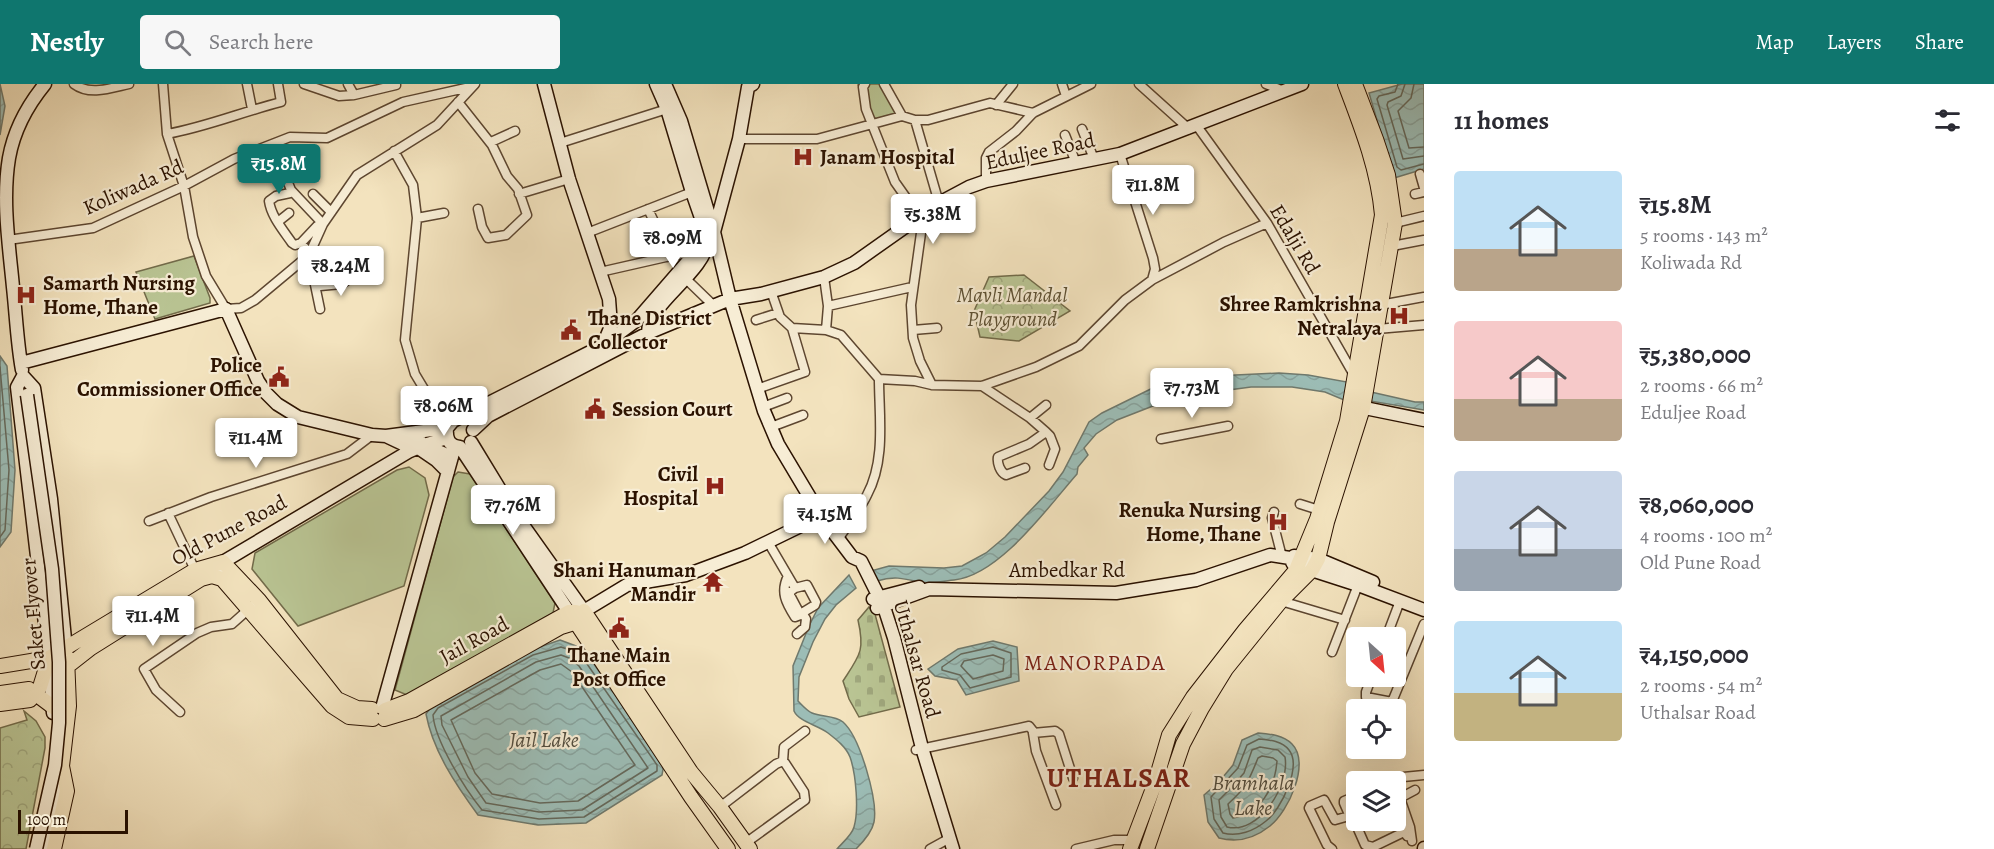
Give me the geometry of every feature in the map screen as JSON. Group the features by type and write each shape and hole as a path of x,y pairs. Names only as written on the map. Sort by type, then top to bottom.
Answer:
{"main road":[{"path":"32,849 50,762 53,707 17,387 22,370 8,240 7,182 9,158 15,137 28,104 45,84"},
{"path":"544,84 569,179 609,299 611,326 602,346"},
{"path":"656,84 667,109 692,192 711,235"},
{"path":"665,84 681,121 711,235"},
{"path":"648,333 650,322 657,311 704,256 707,249 740,139 748,87 753,84"},
{"name":"Eduljee Road","path":"730,299 824,277 854,263 919,216 969,187 986,181 1120,154 1302,84"},
{"path":"1345,84 1364,134 1381,197 1382,214 1376,241 1374,319"},
{"path":"1139,846 1183,744 1196,703 1293,559 1319,510 1347,421 1356,406 1354,376 1374,319 1375,291 1385,238 1385,189 1353,84"},
{"path":"1196,703 1281,601 1315,565 1356,406 1392,246 1395,223 1388,175 1353,84"},
{"name":"Old Pune Road","path":"0,666 49,658 195,570 223,562 413,447 456,437 602,346 637,320 711,235"},
{"name":"Uthalsar Road","path":"711,235 757,389 778,444 820,516 852,557 861,561 894,638 919,749 948,844"},
{"name":"Old Pune Road","path":"456,437 488,416 648,333 730,299"},
{"path":"22,370 226,309 258,381 277,404 298,417 372,435 456,437"},
{"path":"22,370 34,388 51,499 68,666 68,713 62,766 43,849"},
{"name":"Saket Flyover","path":"22,370 51,568 59,663 59,723 55,765 36,849"},
{"path":"1356,406 1424,420"},
{"path":"386,436 436,460 448,472"},
{"path":"413,447 456,437"},
{"path":"413,447 456,437"},
{"path":"379,713 456,437"},
{"path":"456,437 513,510 584,611 691,772 720,807 740,847"},
{"path":"456,437 662,754 740,847"},
{"path":"584,611 627,585 686,575 745,553 820,516"},
{"name":"Ambedkar Rd","path":"878,603 917,586 929,589 1116,593 1196,580 1270,555 1315,565"},
{"path":"218,578 223,562"},
{"path":"223,562 253,605"},
{"path":"1315,565 1358,585 1424,610"},
{"path":"1315,565 1424,603"},
{"name":"Old Pune Road","path":"68,666 91,648 201,579 212,576 222,579 253,605 332,705 349,717 414,710 561,627 572,617 584,611"},
{"path":"0,693 30,700 36,694 49,658"},
{"path":"36,694 53,707 68,713"},
{"path":"0,704 18,696"},
{"path":"662,754 691,783 740,847"},
{"path":"54,849 67,791 62,766"}],"street":[{"path":"74,84 81,89 94,91 104,86 129,84"},
{"path":"164,84 167,134 184,186 196,247 211,285 226,309 241,308 255,300 310,253"},
{"path":"247,84 252,109"},
{"path":"167,134 198,128 252,109 281,102 278,84"},
{"path":"304,84 339,96 354,95 395,84 403,102"},
{"path":"348,84 354,95"},
{"path":"865,84 863,87 866,109 895,182 919,216 921,233 912,287 912,330 916,350 932,386"},
{"path":"884,84 902,116"},
{"path":"996,105 1013,84"},
{"path":"1062,84 1066,96"},
{"path":"986,181 986,158 989,152 1016,131 1032,113 1091,84"},
{"name":"Edalji Rd","path":"1139,84 1193,127 1267,223 1354,376"},
{"path":"1266,84 1285,91"},
{"name":"Koliwada Rd","path":"8,240 78,226 93,228 184,186 234,159 290,137 327,138 403,102 473,85"},
{"path":"290,193 276,196 268,204 279,221 278,224 295,245 301,243 320,225 357,176 437,125 473,85"},
{"path":"458,102 490,142 519,194 527,215 506,235 488,238 482,227 478,209"},
{"path":"740,139 817,139 902,116 915,120 928,120 990,103 1032,113"},
{"path":"560,143 667,109"},
{"path":"915,120 939,203"},
{"path":"1082,129 1094,159"},
{"path":"490,142 515,131"},
{"path":"1065,135 1076,163"},
{"path":"276,143 280,163 291,190 320,225"},
{"path":"394,151 413,185 417,218 405,340 415,374 456,437"},
{"path":"1120,154 1153,258 1155,269 1152,280"},
{"path":"1420,174 1421,191"},
{"path":"519,194 569,179"},
{"path":"587,233 692,192"},
{"path":"313,194 331,212"},
{"path":"648,209 658,230 666,257"},
{"path":"279,221 289,213"},
{"path":"417,218 444,213"},
{"path":"1395,223 1424,216"},
{"path":"879,379 915,381 932,386 982,386 1036,367 1079,346 1125,300 1152,280 1224,242 1267,223"},
{"path":"320,225 310,253 320,309"},
{"path":"1392,246 1424,240"},
{"path":"301,243 310,253 316,272"},
{"path":"600,272 697,250"},
{"path":"824,277 828,306 826,330"},
{"path":"685,278 714,306"},
{"path":"828,306 912,287"},
{"path":"757,389 805,372 792,328 778,313 771,291"},
{"path":"1374,319 1424,297"},
{"path":"756,320 778,313"},
{"path":"1374,319 1424,325"},
{"path":"792,328 826,330 841,336 879,379 880,450 873,483 839,538"},
{"path":"912,330 937,328"},
{"path":"982,386 1030,418 1050,436 1055,449 1048,465"},
{"path":"763,407 787,398"},
{"path":"1030,418 1046,405"},
{"path":"771,427 803,415"},
{"path":"1161,439 1228,426"},
{"path":"1025,468 1003,474 998,457 1029,444 1046,432"},
{"path":"149,521 211,497 347,454 372,435"},
{"path":"1300,504 1319,510"},
{"path":"1274,512 1272,518 1293,559"},
{"path":"168,513 195,570"},
{"path":"768,542 795,588"},
{"path":"788,576 783,585 784,595 794,619 802,614 807,619 805,627 797,634"},
{"path":"1332,652 1358,585"},
{"path":"1281,601 1345,620"},
{"path":"1390,627 1400,601"},
{"path":"180,712 156,690 144,669 196,633 211,627 232,624 253,605"},
{"path":"1406,668 1424,624"},
{"path":"1368,687 1366,698 1392,702 1398,687"},
{"path":"919,749 1029,726 1033,730 1036,751 1056,805"},
{"path":"740,847 805,800 804,792 783,761 784,747 805,731"},
{"path":"1033,733 1055,731 1059,734 1073,778"},
{"path":"720,807 783,761"},
{"path":"1406,777 1424,775"},
{"path":"1412,841 1410,826 1400,798 1415,790"},
{"path":"1332,849 1327,845 1309,808 1324,800 1335,820 1346,819"},
{"path":"1359,831 1365,845"},
{"path":"1355,849 1365,845 1373,847 1404,832 1412,841 1424,848"},
{"path":"1076,849 1114,840 1139,846"},
{"path":"930,849 948,844"}],"green space":[{"path":"881,84 897,115 874,122 858,85"},
{"path":"194,256 210,303 155,319 136,272"},
{"name":"Mavli Mandal Playground","path":"1024,275 1070,311 1019,341 980,337 974,311 989,277"},
{"path":"409,467 425,478 429,495 404,586 298,626 252,569 255,553 397,470"},
{"path":"458,472 470,474 555,603 553,613 407,695 395,690 453,477"},
{"path":"869,607 875,614 900,707 859,717 849,699 843,681 860,652 861,639 858,620"},
{"path":"24,711 36,721 45,737 45,748 26,849 0,849 0,728 27,720"}],"water":[{"path":"0,84 5,106 0,135"},
{"path":"1402,84 1424,84 1424,169 1394,178 1369,93"},
{"path":"0,356 7,366 15,470 11,532 0,547"},
{"path":"1279,373 1308,375 1347,382 1344,400 1325,392 1292,387 1251,387 1176,397 1117,420 1096,434 1084,448 1088,455 1078,467 1077,474 1022,538 989,566 954,580 931,583 898,578 877,581 871,571 889,566 944,568 962,566 986,553 1005,537 1049,491 1063,472 1089,422 1102,413 1173,378"},
{"path":"1371,392 1424,402 1424,410 1370,401"},
{"path":"849,575 856,588 836,605 825,619 799,677 798,701 812,713 836,718 843,722 856,741 870,785 875,812 871,829 856,849 837,849 851,833 856,820 856,792 852,764 848,753 838,741 824,730 796,715 793,666 818,608"},
{"name":"Jail Lake","path":"560,640 576,646 589,657 664,764 662,775 586,823 538,825 478,815 454,780 440,754 426,714 433,704 531,650"},
{"path":"993,641 1017,647 1019,681 966,695 957,680 935,676 928,669 958,649"},
{"name":"Bramhala Lake","path":"1258,733 1280,737 1292,744 1297,752 1299,763 1295,787 1284,810 1270,826 1239,840 1219,838 1208,822 1204,795 1233,765 1242,740"}],"place":[{"name":"Janam Hospital","path":"803,157"},
{"name":"Samarth Nursing Home, Thane","path":"26,295"},
{"name":"Shree Ramkrishna Netralaya","path":"1399,316"},
{"name":"Thane District Collector","path":"571,330"},
{"name":"Police Commissioner Office","path":"279,377"},
{"name":"Session Court","path":"595,409"},
{"name":"Civil Hospital","path":"715,486"},
{"name":"Renuka Nursing Home, Thane","path":"1278,522"},
{"name":"Shani Hanuman Mandir","path":"713,582"},
{"name":"Thane Main Post Office","path":"619,628"}],"district":[{"name":"MANORPADA","path":"1095,662"},
{"name":"UTHALSAR","path":"1119,778"}]}
